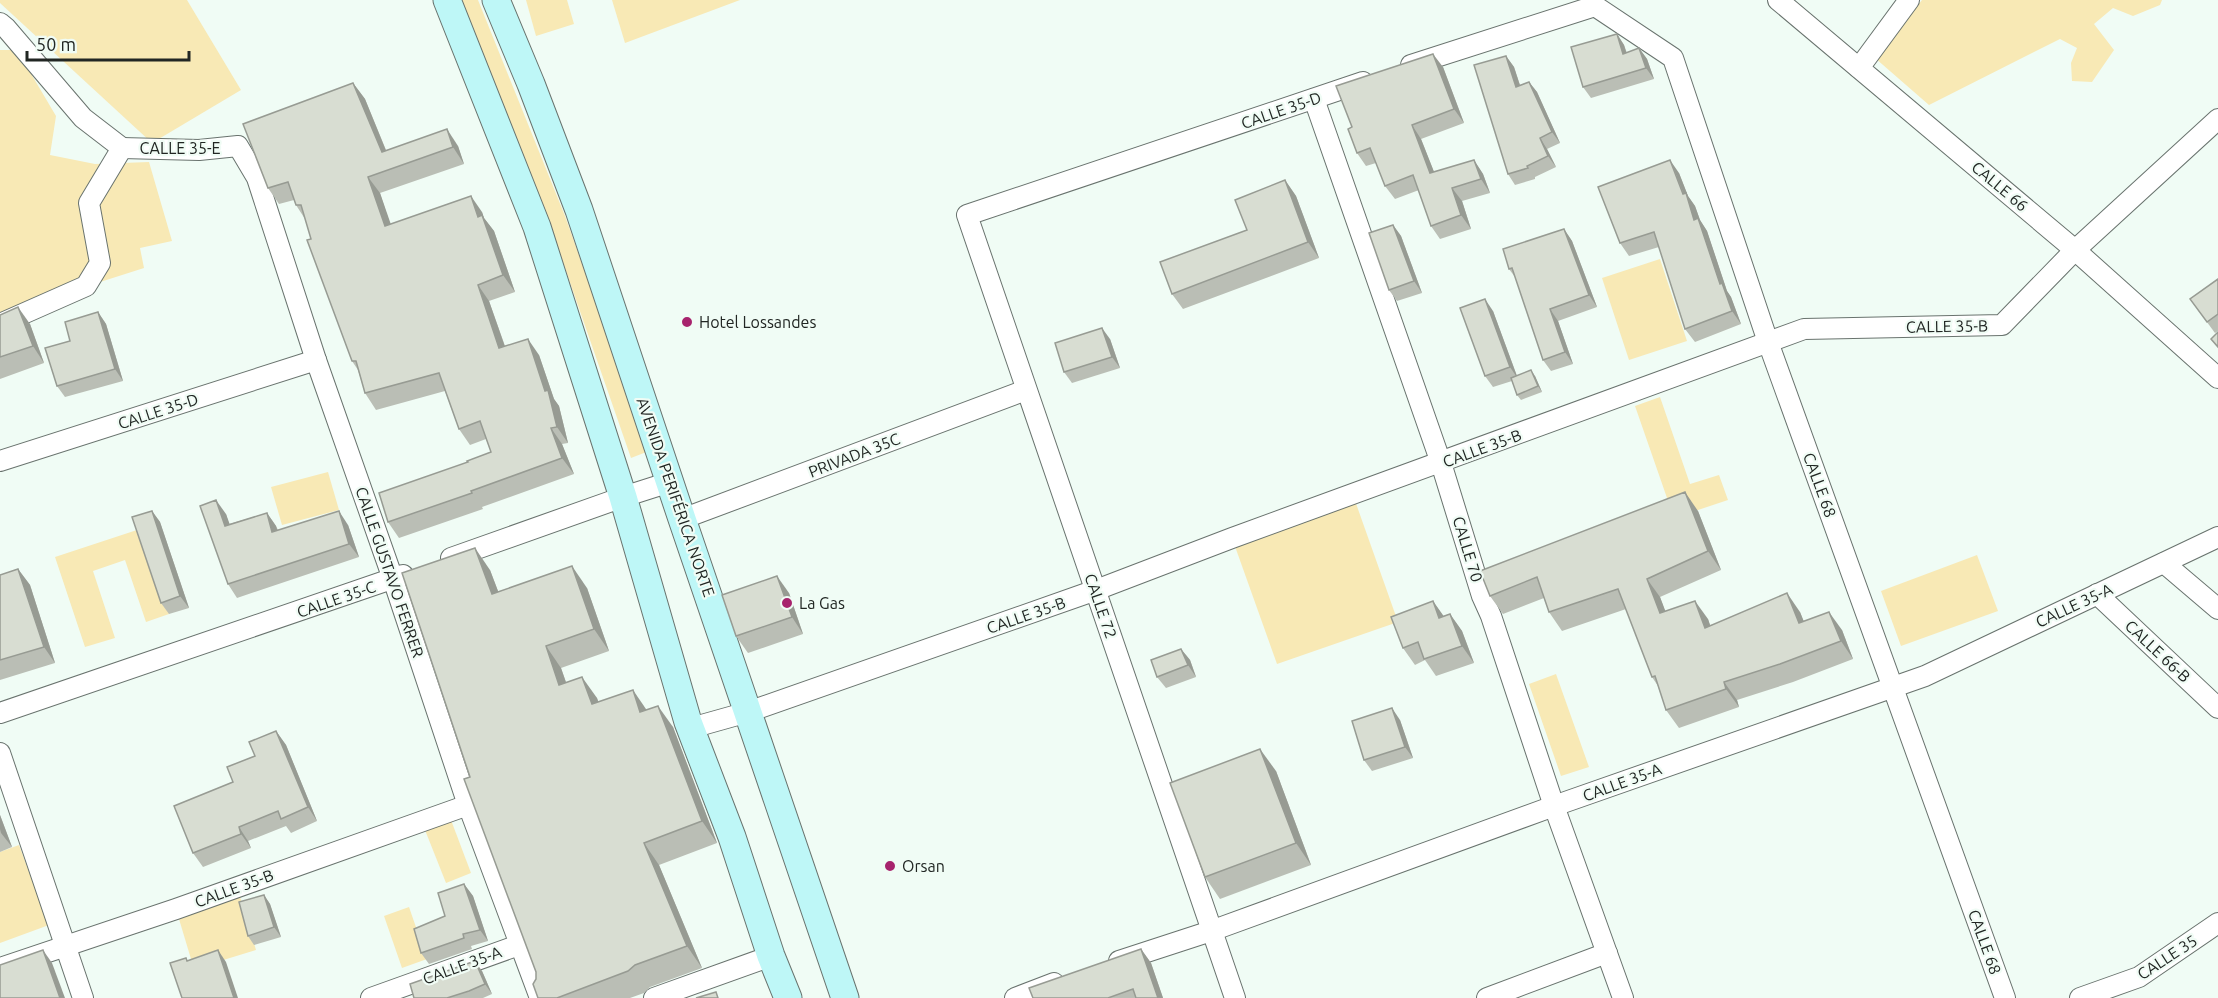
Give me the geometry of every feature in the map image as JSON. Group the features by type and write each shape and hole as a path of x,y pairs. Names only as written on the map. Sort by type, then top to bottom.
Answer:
{"main road":[{"path":"447,0 537,227 623,497 691,728 788,998"},
{"name":"AVENIDA PERIFÉRICA NORTE","path":"496,0 579,210 845,998"}],"street":[{"name":"CALLE 66","path":"1778,0 2075,250 2218,378"},
{"path":"1859,68 1909,0"},
{"name":"CALLE 35-D","path":"967,215 1437,56 1595,6"},
{"name":"CALLE 68","path":"1595,6 1673,58 1768,342 2005,998"},
{"path":"0,23 83,118 123,148 89,203 100,263 86,286 0,324"},
{"name":"CALLE 70","path":"1314,99 1442,463 1482,596 1491,616 1554,806 1623,998"},
{"name":"CALLE 35-B","path":"691,728 748,712 1096,590 1804,329 2002,325 2075,250 2218,119"},
{"name":"CALLE 35-E","path":"123,148 199,150 238,146"},
{"name":"CALLE GUSTAVO FERRER","path":"238,146 257,178 316,360 393,579 468,805 540,998"},
{"name":"CALLE 72","path":"967,215 1235,998"},
{"name":"CALLE 35-D","path":"0,461 316,360"},
{"name":"PRIVADA 35C","path":"682,519 1026,390"},
{"name":"CALLE 35-C","path":"0,713 670,482"},
{"name":"CALLE 35-A","path":"1096,968 1211,931 1554,806 1924,676 2218,537"},
{"path":"2164,563 2218,609"},
{"name":"CALLE 66-B","path":"2097,594 2218,708"},
{"path":"0,753 83,998"},
{"name":"CALLE 35-B","path":"0,968 468,805"},
{"name":"CALLE 35","path":"2080,998 2139,977 2218,923"},
{"name":"CALLE 35-A","path":"371,998 519,945"},
{"path":"1488,998 1606,953"},
{"path":"654,998 771,956"},
{"path":"1015,998 1070,977"}],"shaded area":[{"path":"0,0 187,0 241,90 152,143 0,3"},
{"path":"459,0 478,0 565,216 649,451 631,458 549,222"},
{"path":"526,0 567,0 574,24 536,36"},
{"path":"612,0 740,0 625,43"},
{"path":"1922,0 2162,0 2160,5 2133,16 2113,8 2094,24 2114,50 2092,82 2072,81 2071,63 2077,48 2060,39 1929,105 1875,58"},
{"path":"0,50 17,50 56,116 50,155 95,164 149,162 172,241 140,248 144,268 0,314"},
{"path":"1660,259 1687,341 1629,360 1602,278"},
{"path":"1660,397 1690,484 1719,475 1728,500 1674,518 1635,406"},
{"path":"328,472 339,510 282,525 271,487"},
{"path":"1353,495 1398,622 1277,664 1232,538"},
{"path":"140,529 169,614 146,622 125,560 93,571 115,638 85,647 55,557"},
{"path":"1977,555 1998,611 1901,646 1881,591"},
{"path":"1556,674 1589,767 1561,776 1529,684"},
{"path":"451,820 471,873 446,883 425,830"},
{"path":"19,845 49,925 0,943 0,852"},
{"path":"238,890 256,950 194,969 176,909"},
{"path":"409,907 427,959 402,968 384,916"}],"building":[{"path":"1617,34 1623,54 1639,48 1646,68 1583,87 1571,47"},
{"path":"1433,54 1454,109 1412,125 1430,173 1474,160 1481,179 1452,188 1461,215 1431,226 1413,175 1385,186 1370,148 1357,153 1348,129 1352,127 1336,86"},
{"path":"1506,56 1516,87 1529,82 1552,132 1540,138 1548,156 1527,166 1528,168 1508,174 1474,65"},
{"path":"353,83 382,152 447,129 453,147 368,177 385,226 471,196 478,217 482,215 503,275 478,285 499,348 528,339 545,391 548,390 557,427 551,428 562,458 388,522 379,493 491,452 480,421 459,429 439,373 365,393 356,361 352,361 307,240 311,239 301,205 296,205 288,182 268,188 243,124"},
{"path":"1670,160 1683,194 1686,193 1694,220 1698,218 1720,284 1722,283 1732,311 1685,329 1654,232 1620,243 1598,187"},
{"path":"1285,180 1308,242 1172,294 1160,262 1247,230 1235,200"},
{"path":"1393,225 1414,281 1389,290 1369,233"},
{"path":"1564,229 1589,295 1550,309 1565,352 1543,360 1512,268 1509,269 1503,249"},
{"path":"2218,279 2218,314 2207,322 2190,299"},
{"path":"1485,299 1510,367 1485,376 1460,308"},
{"path":"18,307 33,346 0,357 0,315"},
{"path":"98,312 115,369 57,386 45,348 70,341 65,322"},
{"path":"1102,328 1112,357 1064,372 1055,343"},
{"path":"2218,332 2218,347 2211,339"},
{"path":"1531,370 1538,386 1517,395 1511,378"},
{"path":"1685,492 1708,551 1647,579 1660,613 1695,601 1705,628 1787,593 1799,623 1829,612 1841,641 1724,682 1726,689 1666,710 1655,676 1652,677 1618,589 1549,612 1537,577 1490,596 1480,571"},
{"path":"216,500 225,526 267,513 272,532 339,511 349,544 228,584 200,506"},
{"path":"152,511 180,596 161,603 132,517"},
{"path":"475,548 492,594 572,566 594,629 546,646 559,685 582,677 592,704 633,690 640,712 658,706 702,821 644,843 687,946 557,998 538,998 533,984 536,972 464,779 470,777 402,573"},
{"path":"18,569 44,647 0,660 0,575"},
{"path":"777,576 792,617 736,636 722,595"},
{"path":"1433,601 1439,618 1450,614 1462,646 1424,659 1418,642 1403,648 1391,617"},
{"path":"1181,649 1188,665 1157,677 1151,660"},
{"path":"1392,708 1405,747 1364,760 1352,721"},
{"path":"276,731 308,807 281,819 278,811 239,827 241,834 193,853 174,806 233,782 227,767 255,756 249,742"},
{"path":"1260,749 1296,843 1205,877 1170,783"},
{"path":"464,884 480,930 463,934 464,938 421,953 414,929 445,916 438,893"},
{"path":"264,895 274,927 248,936 239,902"},
{"path":"1141,949 1158,998 1136,998 1133,989 1108,998 1033,998 1029,988"},
{"path":"43,950 60,998 0,998 0,965"},
{"path":"218,950 234,998 182,998 170,963 186,958 187,961"},
{"path":"475,961 485,984 447,998 414,998 410,984"},
{"path":"716,992 718,998 696,998"}],"place":[{"name":"Hotel Lossandes","path":"687,322"},
{"name":"La Gas","path":"787,603"},
{"name":"Orsan","path":"890,866"}]}
